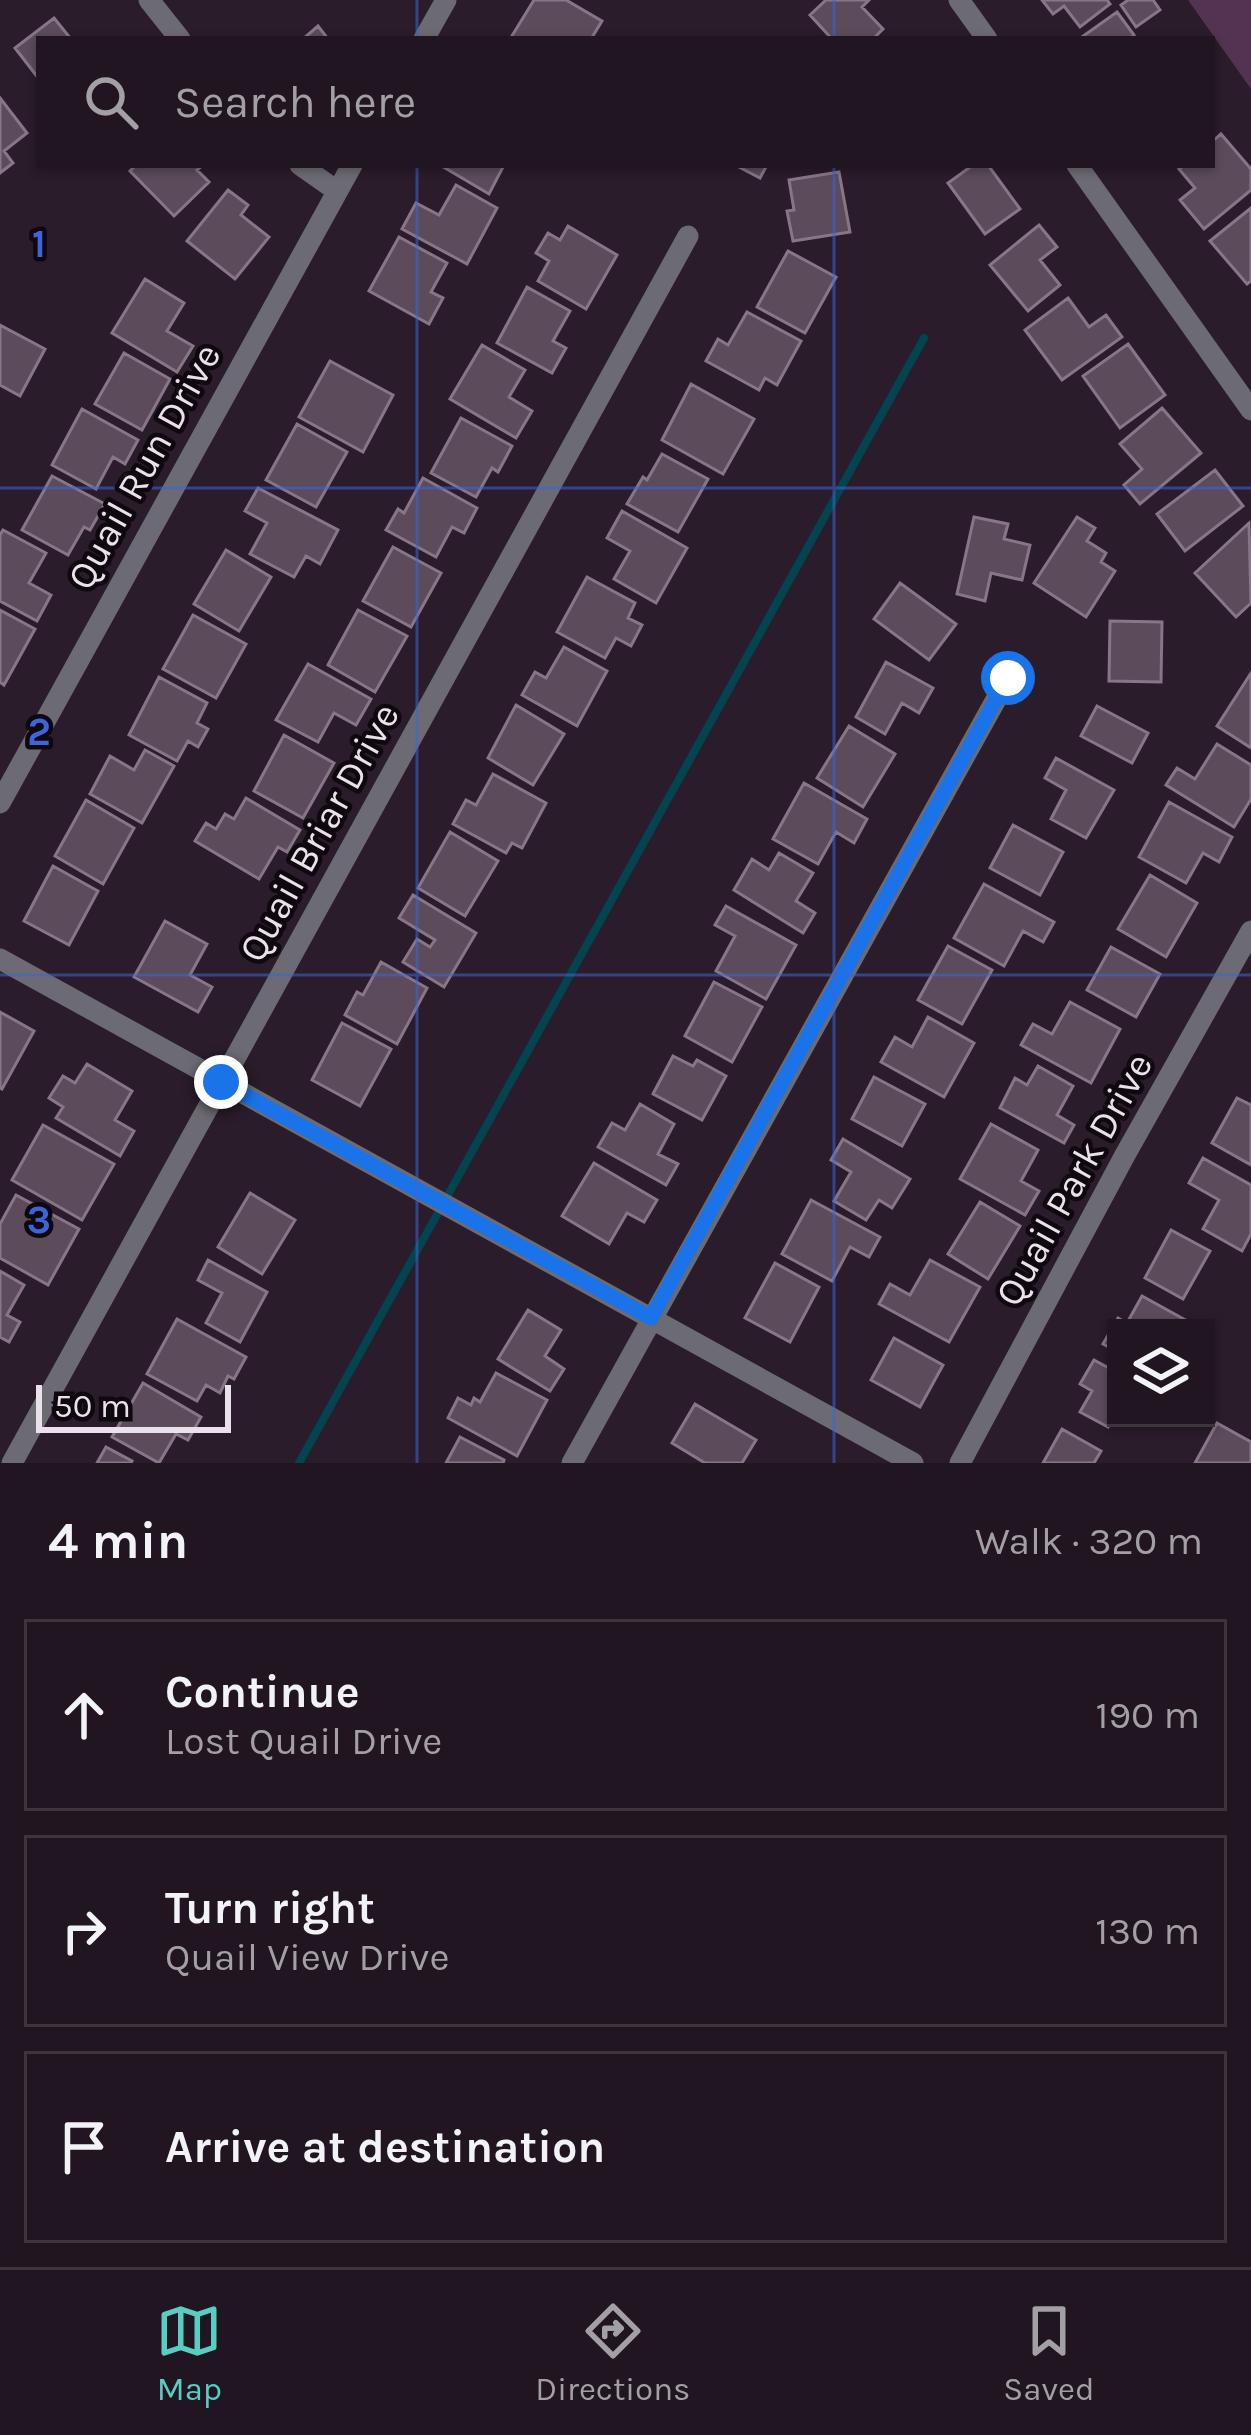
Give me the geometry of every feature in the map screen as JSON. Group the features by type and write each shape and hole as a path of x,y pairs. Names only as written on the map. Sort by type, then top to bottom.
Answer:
{"street":[{"path":"149,0 178,36"},
{"path":"426,36 446,0"},
{"path":"959,0 985,36"},
{"path":"304,168 337,191"},
{"name":"Quail Run Drive","path":"0,803 350,168"},
{"path":"1079,168 1251,410"},
{"name":"Quail Briar Drive","path":"12,1463 688,236"},
{"path":"572,1463 1008,678"},
{"name":"Quail Park Drive","path":"960,1463 1251,932"},
{"path":"0,959 913,1463"}],"shaded area":[{"path":"1188,0 1251,0 1251,89 1215,36"}],"building":[{"path":"534,0 566,0 602,21 593,36 512,36"},
{"path":"826,0 869,0 862,7 883,29 876,36 829,36 810,15"},
{"path":"1042,0 1107,0 1110,4 1080,27 1064,6 1053,14"},
{"path":"1128,0 1153,0 1160,10 1136,27 1121,5"},
{"path":"1117,12 1134,35 1133,36 1083,36"},
{"path":"54,18 69,36 36,36 36,75 15,48"},
{"path":"318,26 326,36 306,36"},
{"path":"0,98 27,133 4,151 13,163 0,173"},
{"path":"1221,134 1251,169 1251,190 1204,229 1180,200 1195,188 1179,169 1215,168 1215,139"},
{"path":"199,168 209,182 174,216 130,171"},
{"path":"445,168 502,168 489,194"},
{"path":"741,168 765,168 760,178"},
{"path":"969,168 990,168 1020,209 985,234 948,183"},
{"path":"839,172 850,232 793,241 787,211 794,210 789,180"},
{"path":"456,185 497,208 467,264 402,229 416,203 439,215"},
{"path":"228,190 248,205 241,215 269,237 235,279 187,241"},
{"path":"1251,208 1251,281 1247,284 1210,241"},
{"path":"1039,225 1057,247 1040,260 1060,285 1028,311 990,265"},
{"path":"568,226 617,255 586,309 538,281 549,261 536,253 548,233 560,240"},
{"path":"399,237 447,263 431,292 443,298 429,324 369,291"},
{"path":"788,251 836,277 805,333 757,307"},
{"path":"145,279 184,303 167,331 193,346 177,372 112,333"},
{"path":"527,287 570,311 553,341 566,348 552,373 497,343"},
{"path":"1068,298 1089,327 1106,315 1122,337 1062,380 1025,330"},
{"path":"747,312 801,341 777,385 765,378 759,390 706,361 718,339 728,345"},
{"path":"0,325 45,349 20,396 0,385"},
{"path":"1128,344 1165,395 1120,428 1083,376"},
{"path":"482,345 525,370 509,397 532,411 516,438 450,399"},
{"path":"124,353 170,379 142,430 95,404"},
{"path":"330,361 393,395 363,452 299,417"},
{"path":"691,384 754,419 723,474 662,440"},
{"path":"1162,408 1201,453 1140,504 1124,485 1142,469 1120,444"},
{"path":"82,409 138,440 125,464 113,457 96,489 52,465"},
{"path":"461,418 512,446 498,472 492,468 476,497 431,473"},
{"path":"297,424 347,452 316,507 266,480"},
{"path":"662,454 708,479 678,532 627,504"},
{"path":"1215,470 1243,506 1185,551 1157,514"},
{"path":"52,476 105,504 68,555 22,530"},
{"path":"423,478 477,508 464,533 452,527 436,557 386,530 398,509 404,513"},
{"path":"258,488 338,530 320,564 306,556 294,577 250,554 267,523 245,511"},
{"path":"622,511 687,548 656,603 614,579 630,551 607,538"},
{"path":"974,517 1008,524 1004,539 1030,545 1022,580 991,573 985,601 957,594"},
{"path":"1077,517 1095,528 1087,541 1106,553 1101,562 1115,571 1086,617 1034,583"},
{"path":"1249,523 1251,603 1236,617 1195,573"},
{"path":"3,530 46,553 29,583 51,595 37,621 0,601"},
{"path":"393,547 441,573 411,627 363,601"},
{"path":"226,550 271,577 239,631 194,604"},
{"path":"587,577 635,603 628,618 642,625 631,646 616,638 605,658 557,632"},
{"path":"900,583 956,624 929,660 874,619"},
{"path":"0,610 35,629 4,685 0,682"},
{"path":"358,610 407,636 375,692 328,665"},
{"path":"193,615 246,644 216,698 163,669"},
{"path":"1110,621 1162,622 1161,682 1109,681"},
{"path":"564,647 607,671 577,726 522,695 535,672 546,678"},
{"path":"886,662 933,688 919,713 902,703 885,734 856,717"},
{"path":"308,664 371,699 356,725 334,713 318,742 276,720"},
{"path":"1251,673 1251,748 1217,726"},
{"path":"159,677 207,703 197,723 208,729 198,747 188,741 177,761 129,735"},
{"path":"516,705 564,734 533,785 488,758"},
{"path":"1097,706 1148,733 1132,763 1081,736"},
{"path":"849,726 895,754 863,807 817,778"},
{"path":"284,735 334,763 303,818 254,791"},
{"path":"1217,744 1251,765 1251,799 1234,827 1166,785 1177,768 1195,779"},
{"path":"145,750 174,766 142,823 90,794 110,756 134,770"},
{"path":"1056,758 1114,790 1086,838 1051,819 1066,790 1045,778"},
{"path":"493,774 546,803 522,848 512,843 506,853 453,824 466,800 476,805"},
{"path":"804,783 867,819 854,843 836,832 818,864 773,839"},
{"path":"246,798 300,830 287,852 278,847 259,879 195,841 206,823 216,829 225,814 234,819"},
{"path":"86,800 134,828 103,884 55,856"},
{"path":"1169,802 1232,837 1219,862 1203,853 1186,883 1139,857"},
{"path":"1013,825 1063,852 1040,895 990,868"},
{"path":"450,832 498,861 465,916 418,888"},
{"path":"779,853 813,873 796,901 815,913 803,933 734,890 752,859 769,870"},
{"path":"53,866 98,891 69,945 24,921"},
{"path":"1150,875 1197,903 1166,957 1118,929"},
{"path":"984,884 1054,922 1043,942 1023,931 1004,966 954,938"},
{"path":"413,895 476,933 444,987 403,962 417,939 430,947 435,940 399,918"},
{"path":"726,906 796,945 766,999 716,971 735,936 715,925"},
{"path":"165,921 207,944 190,975 212,987 198,1012 134,977"},
{"path":"948,946 992,970 962,1024 918,1000"},
{"path":"1111,947 1160,974 1136,1017 1087,990"},
{"path":"381,962 427,988 397,1044 345,1015 357,992 363,995"},
{"path":"714,982 762,1007 732,1062 685,1036"},
{"path":"1070,1002 1120,1029 1091,1083 1021,1045 1033,1024 1052,1034"},
{"path":"0,1012 34,1031 2,1089 0,1088"},
{"path":"928,1017 974,1043 944,1097 881,1062 895,1037 912,1047"},
{"path":"342,1023 391,1049 360,1106 312,1080"},
{"path":"673,1056 693,1066 697,1060 726,1076 702,1120 653,1094"},
{"path":"87,1064 132,1091 115,1120 134,1131 120,1156 56,1118 63,1107 49,1098 63,1076 75,1083"},
{"path":"1038,1066 1073,1086 1057,1115 1074,1125 1064,1143 1000,1108 1015,1078 1027,1085"},
{"path":"874,1077 925,1104 902,1146 852,1119"},
{"path":"1237,1098 1251,1105 1251,1165 1212,1143"},
{"path":"640,1104 674,1124 658,1154 678,1164 666,1185 598,1147 612,1123 625,1130"},
{"path":"991,1124 1038,1150 1021,1181 1039,1191 1025,1215 960,1179"},
{"path":"43,1125 114,1164 82,1220 12,1180"},
{"path":"843,1139 910,1179 892,1208 879,1200 866,1220 834,1201 851,1172 831,1160"},
{"path":"1203,1158 1251,1185 1251,1234 1242,1251 1203,1229 1219,1200 1189,1183"},
{"path":"594,1163 657,1200 644,1222 627,1213 609,1244 562,1216"},
{"path":"250,1193 295,1220 262,1274 218,1247"},
{"path":"16,1195 79,1229 48,1285 0,1258 0,1224"},
{"path":"811,1200 880,1237 869,1257 850,1247 832,1281 782,1254"},
{"path":"980,1202 1020,1226 988,1279 948,1254"},
{"path":"1171,1230 1210,1251 1183,1299 1145,1278"},
{"path":"208,1260 267,1292 240,1342 206,1323 222,1293 198,1280"},
{"path":"930,1260 980,1287 949,1342 879,1304 890,1284 910,1295"},
{"path":"775,1263 819,1287 790,1342 745,1318"},
{"path":"0,1271 24,1285 7,1315 20,1322 9,1342 0,1337"},
{"path":"1142,1296 1184,1319 1129,1319"},
{"path":"528,1310 561,1330 545,1356 564,1369 550,1391 498,1359"},
{"path":"177,1319 246,1357 220,1393 206,1385 197,1401 147,1374"},
{"path":"894,1338 943,1365 920,1407 871,1380"},
{"path":"1094,1360 1107,1367 1107,1426 1080,1412 1092,1391 1080,1384"},
{"path":"496,1373 547,1400 517,1456 448,1418 458,1398 471,1405 474,1398 480,1402"},
{"path":"143,1383 201,1417 188,1440 176,1434 159,1463 112,1437"},
{"path":"695,1404 756,1440 742,1463 705,1463 672,1443"},
{"path":"1217,1423 1251,1442 1251,1463 1195,1463"},
{"path":"1062,1429 1101,1451 1094,1463 1043,1463"},
{"path":"460,1437 504,1460 503,1463 446,1463"},
{"path":"106,1447 132,1461 131,1463 97,1463"}],"waterway":[{"path":"299,1463 924,338"}],"route":[{"path":"221,1082 651,1318 1008,678"}]}
